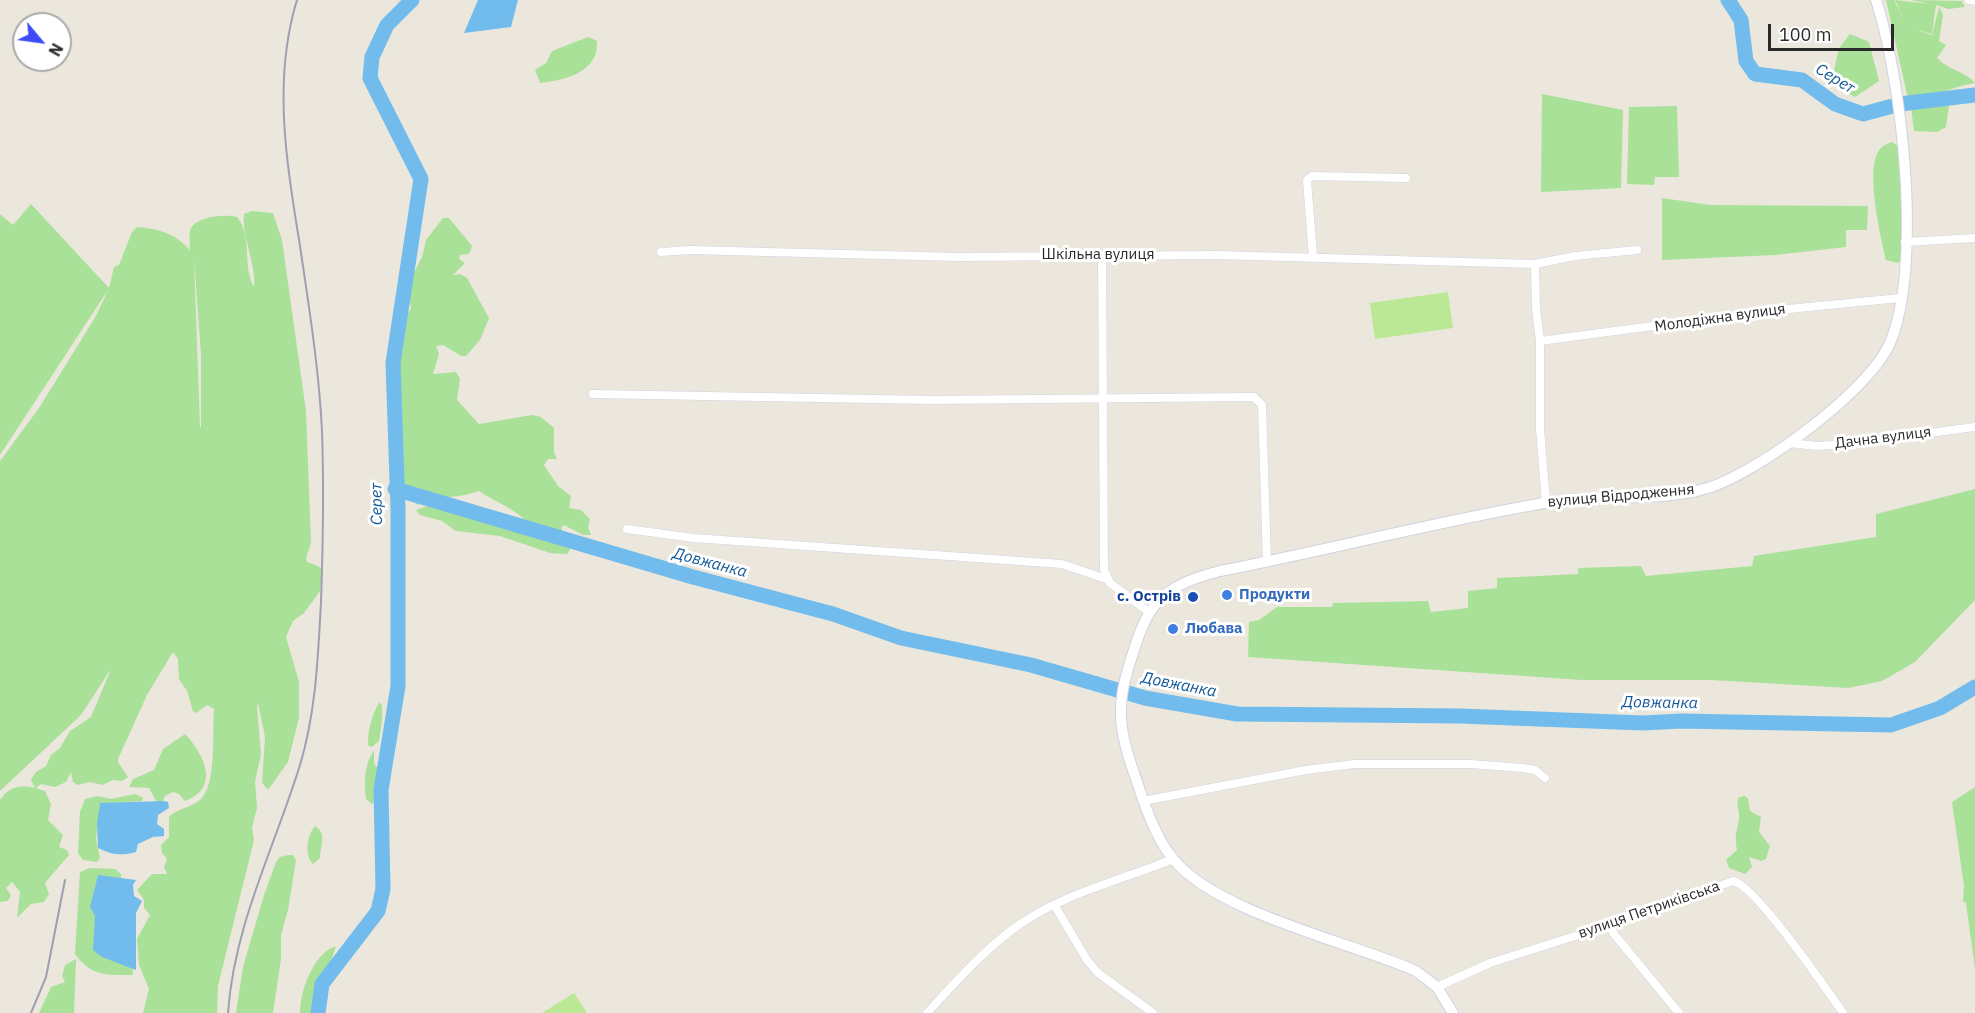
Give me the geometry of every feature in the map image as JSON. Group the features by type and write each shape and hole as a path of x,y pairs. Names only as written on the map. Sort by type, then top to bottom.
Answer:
{"street":[{"name":"вулиця Відродження","path":"1437,987 1416,970 1231,901 1191,876 1173,859 1143,801 1120,729 1120,702 1124,682 1149,612 1170,589 1188,579 1546,502 1680,494 1700,490 1737,477 1790,443 1862,382 1880,362 1896,322 1905,242 1903,137 1894,81 1876,0"},
{"path":"1969,0 1975,1"},
{"path":"1313,257 1307,180 1312,176 1406,178"},
{"path":"1905,242 1975,238"},
{"name":"Шкільна вулиця","path":"661,252 690,250 958,257 1102,255 1313,257 1535,264 1637,250"},
{"path":"1102,255 1106,579"},
{"path":"1535,264 1536,308 1540,341 1540,429 1546,502"},
{"name":"Молодіжна вулиця","path":"1540,341 1758,312 1900,298"},
{"path":"593,394 931,400 1245,396 1259,400 1263,405 1268,562"},
{"name":"Дачна вулиця","path":"1790,443 1817,446 1836,445 1975,427"},
{"path":"627,529 693,538 1062,564 1106,579 1149,612"},
{"path":"1143,801 1306,770 1354,764 1471,764 1535,770 1545,778"},
{"path":"927,1013 981,957 1014,928 1086,890 1173,859"},
{"name":"вулиця Петриківська","path":"1437,987 1490,963 1609,925 1733,881 1739,882 1773,920 1843,1013"},
{"path":"1055,906 1087,960 1098,973 1153,1013"},
{"path":"1609,925 1679,1013"},
{"path":"1437,987 1453,1013"}],"green space":[{"path":"1886,0 1894,0 1905,22 1895,0 1929,4 1911,0 1962,1 1965,7 1948,9 1936,5 1932,34 1913,29 1932,35 1939,7 1943,15 1939,41 1946,45 1937,58 1975,83 1925,97 1908,99"},
{"path":"1850,34 1869,42 1879,81 1855,97 1831,84 1839,48"},
{"path":"588,37 597,41 593,60 587,67 570,77 540,83 535,70 546,63 552,51"},
{"path":"1542,94 1623,110 1621,188 1541,192"},
{"path":"1928,103 1949,105 1946,127 1937,132 1914,131 1911,107"},
{"path":"1677,106 1679,177 1655,177 1654,185 1627,184 1629,107"},
{"path":"1892,142 1900,148 1906,255 1898,263 1886,260 1875,203 1873,171 1875,158 1881,148"},
{"path":"1662,198 1710,205 1868,206 1867,230 1846,230 1846,247 1775,255 1662,260"},
{"path":"31,204 109,288 114,267 119,265 132,232 137,227 166,233 190,250 190,231 197,222 218,216 237,217 245,234 250,279 254,287 244,214 252,211 273,213 282,240 306,411 311,543 306,558 307,562 322,569 320,591 304,613 293,621 286,637 299,682 299,718 288,762 268,790 262,783 265,737 258,703 257,706 261,755 255,781 257,808 252,828 254,840 218,986 217,1013 143,1013 149,989 139,965 137,939 150,915 144,908 144,900 137,890 152,874 167,874 164,867 167,859 162,853 161,845 169,837 169,817 201,799 210,781 212,770 214,709 207,705 196,713 193,711 187,691 179,679 178,659 173,652 147,695 118,759 128,777 122,781 113,780 102,785 90,782 78,785 73,782 71,772 66,782 55,787 41,784 36,788 45,791 51,804 48,820 63,835 59,847 67,850 69,855 45,883 49,894 44,902 31,904 17,918 20,892 12,882 6,888 11,895 8,901 0,902 0,800 7,792 15,788 35,788 31,780 36,772 46,766 51,755 60,748 70,731 91,717 111,669 81,715 0,791 0,461 39,408 96,316 108,290 0,455 0,214 13,225","holes":["194,259 201,355 200,427"]},
{"path":"443,218 449,218 472,246 469,254 460,255 459,259 465,263 453,275 460,274 467,278 489,318 480,340 466,356 461,356 443,345 436,346 439,354 433,374 456,372 460,379 457,400 479,424 532,415 541,417 554,428 554,452 557,459 548,459 544,465 558,486 571,496 569,508 581,510 590,519 588,527 591,535 583,535 564,525 561,528 573,545 567,554 550,553 500,536 456,531 442,521 420,515 416,510 442,501 480,507 525,520 479,491 417,505 395,479 395,447 389,430 401,403 392,377 403,350 401,328 411,308 407,286 422,257 426,240"},
{"path":"1448,292 1453,328 1375,339 1370,303"},
{"path":"1975,489 1975,600 1915,662 1882,681 1848,688 1711,680 1582,680 1248,657 1249,622 1259,620 1277,607 1332,607 1333,603 1428,601 1431,612 1468,608 1468,591 1497,588 1497,578 1578,574 1578,568 1641,566 1646,576 1752,566 1754,556 1876,537 1876,514"},
{"path":"379,702 382,705 382,719 379,741 372,747 368,745 369,733 372,717"},
{"path":"185,734 198,751 206,770 203,788 196,795 185,801 179,794 173,792 165,796 162,803 156,801 149,788 129,787 133,779 154,770 163,749"},
{"path":"374,750 374,764 382,772 382,781 380,794 372,804 366,799 365,780 368,762"},
{"path":"1975,787 1975,969 1966,903 1963,901 1964,886 1952,802"},
{"path":"135,794 143,798 142,801 100,804 96,839 100,858 97,862 83,860 78,853 80,812 85,799 98,796 111,799"},
{"path":"1744,796 1748,798 1750,811 1761,817 1759,832 1770,846 1766,859 1761,861 1749,857 1752,867 1745,874 1729,868 1726,860 1737,850 1738,798"},
{"path":"315,826 321,833 322,840 320,858 313,864 308,856 308,845 310,834"},
{"path":"293,855 296,860 288,910 281,935 281,959 273,1013 236,1013 243,967 264,895 276,862 280,857"},
{"path":"90,868 115,869 121,874 133,975 115,975 94,971 81,962 75,954 80,872"},
{"path":"336,946 315,1013 300,1013 302,995 309,974 321,956"},
{"path":"76,959 74,1013 39,1013 51,987 65,982 62,976 65,965"},
{"path":"574,993 587,1013 542,1013"}],"water":[{"path":"478,0 518,0 511,27 464,33"},
{"path":"168,802 169,808 158,815 157,824 164,829 164,836 153,837 138,844 136,852 131,853 112,853 98,848 97,824 100,803"},
{"path":"98,875 136,880 133,885 134,896 142,901 136,913 136,970 102,957 93,950 95,916 90,907"}],"waterway":[{"name":"Серет","path":"318,1013 322,984 378,911 383,889 381,790 398,686 398,509 393,363 421,179 370,78 372,57 387,25 412,0"},
{"name":"Серет","path":"1728,0 1741,20 1746,61 1755,74 1802,80 1835,104 1863,114 1900,104 1975,95"},
{"name":"Довжанка","path":"395,489 693,577 833,614 901,638 1031,665 1145,698 1237,714 1460,716 1643,723 1681,721 1891,725 1940,708 1975,687"}],"railway":[{"path":"228,1013 238,949 256,888 300,765 310,725 319,643 323,516 321,408 284,123 285,61 289,31 297,0"},
{"path":"31,1013 46,977 65,880"}],"place":[{"name":"Продукти","path":"1227,595"},
{"name":"с. Острів","path":"1193,597"},
{"name":"Любава","path":"1173,629"}]}
